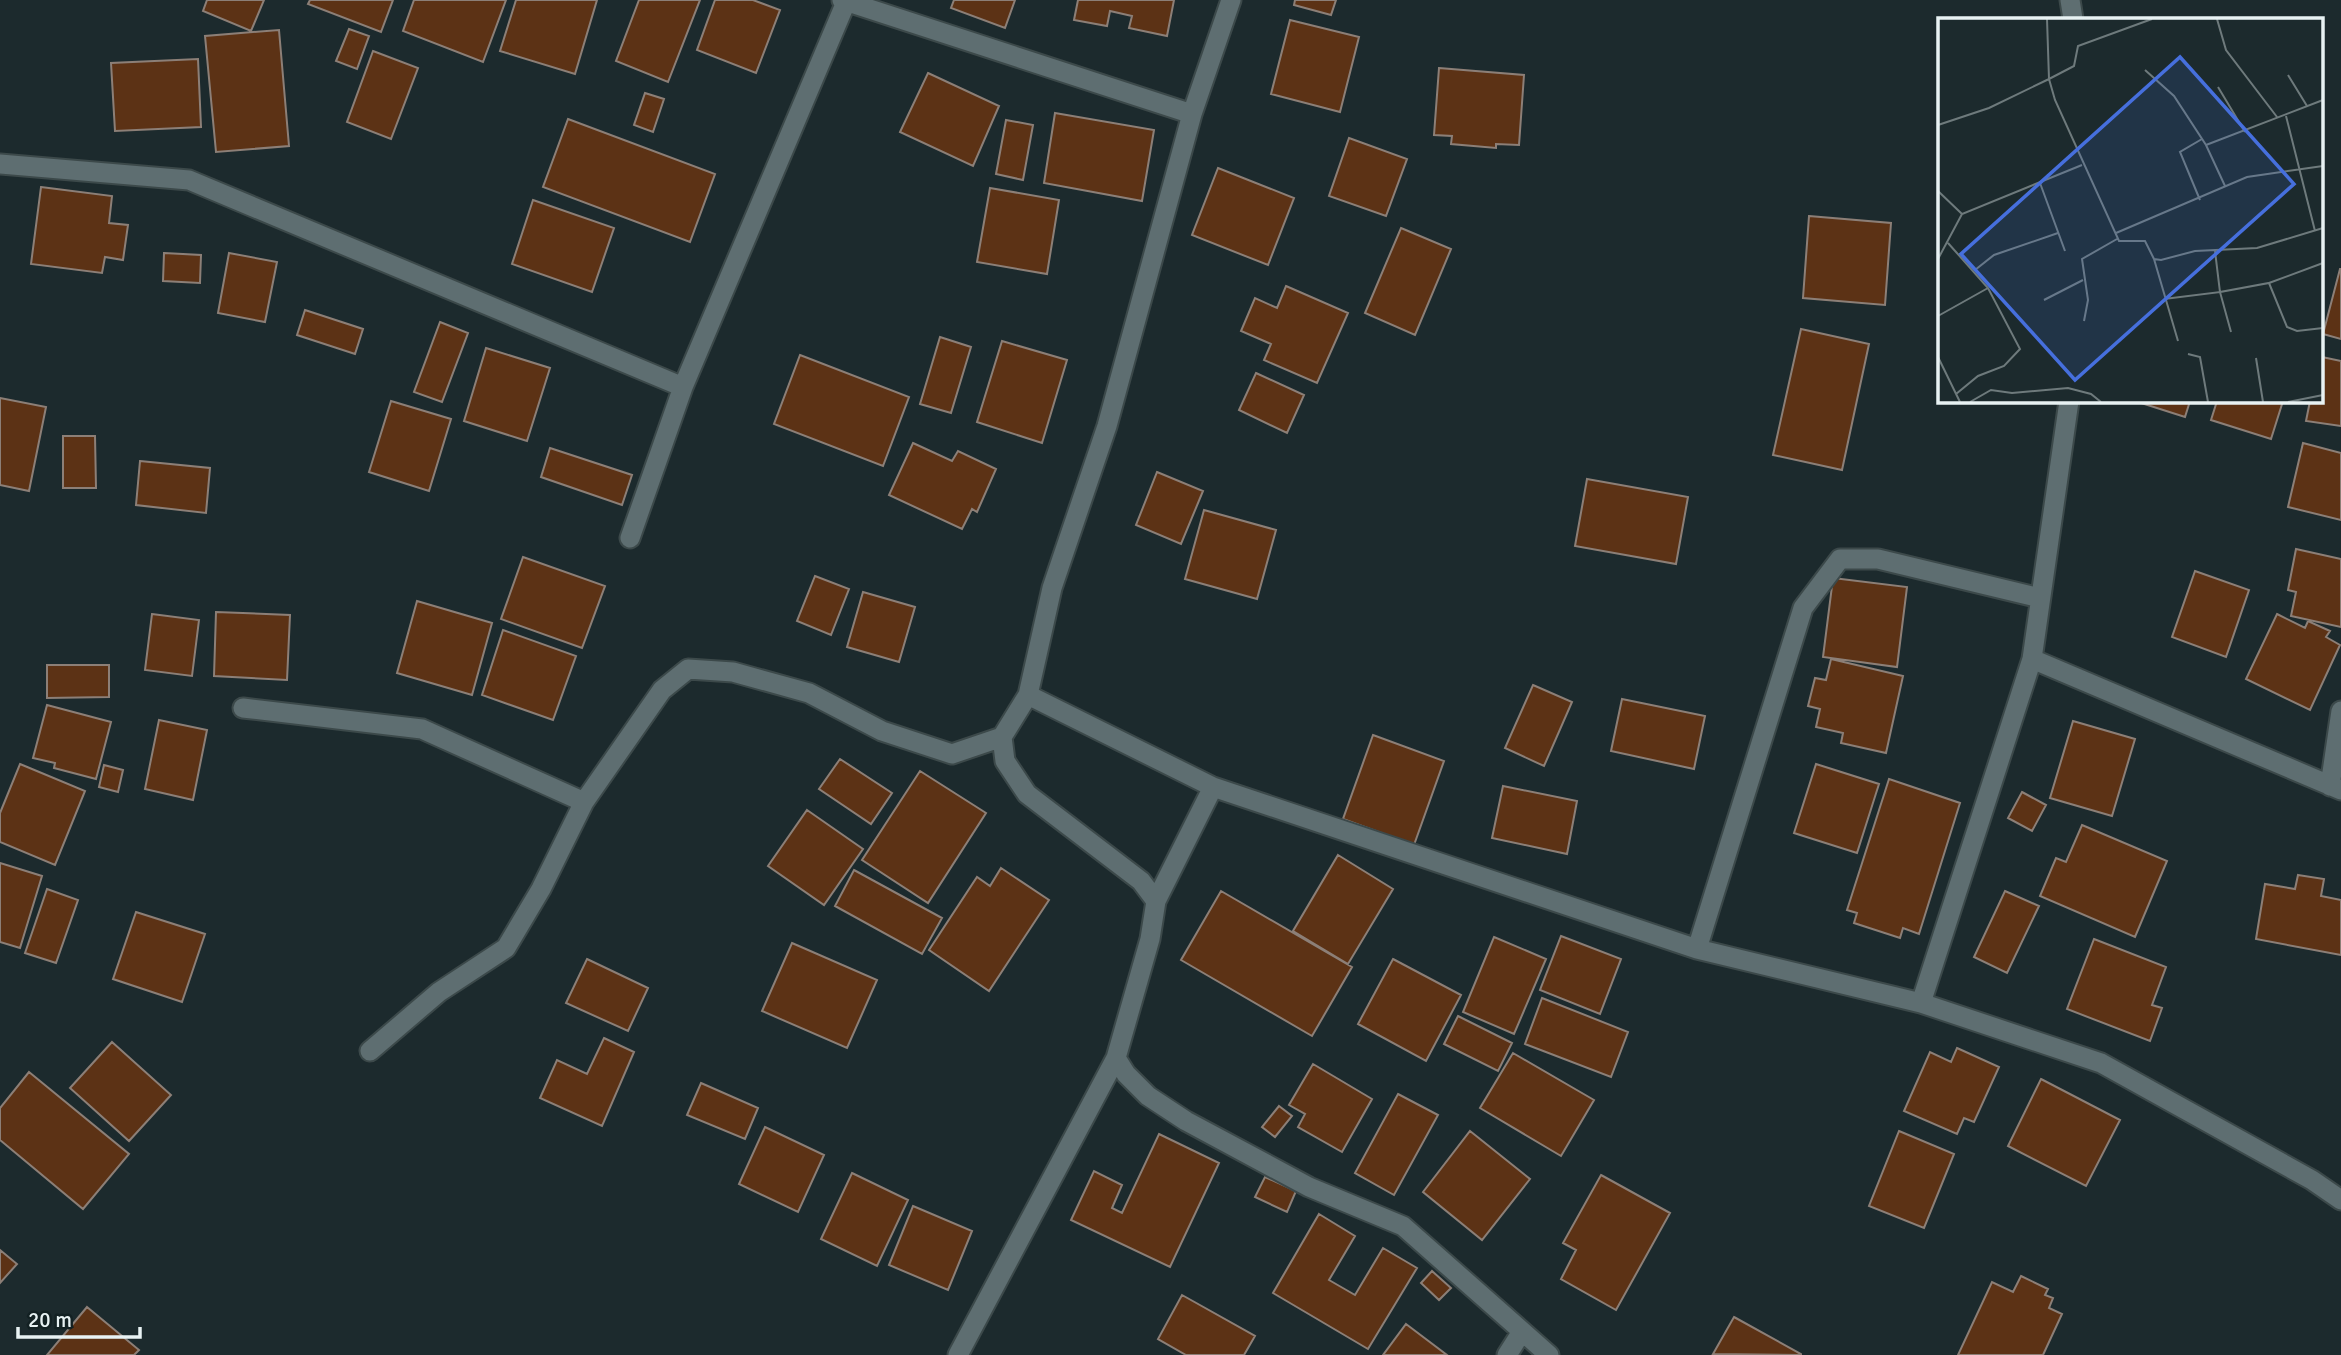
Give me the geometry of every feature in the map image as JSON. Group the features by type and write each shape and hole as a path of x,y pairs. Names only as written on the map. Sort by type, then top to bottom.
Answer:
{"street":[{"path":"1156,901 1141,881 1027,794 1005,761 1002,737 1028,695 1052,588 1107,426 1192,114 1231,0"},
{"path":"2070,0 2073,18"},
{"path":"630,538 683,387 844,1 1192,114"},
{"path":"0,164 189,180 683,387"},
{"path":"1921,1003 2032,659 2069,402"},
{"path":"1697,949 1803,608 1840,559 1878,559 2040,598"},
{"path":"2032,659 2336,788 2341,711"},
{"path":"370,1051 439,992 506,948 541,889 584,802 662,690 688,669 733,672 809,693 882,731 951,754 1002,737"},
{"path":"1028,695 1213,787 1697,949 1921,1003 2101,1063 2312,1180 2341,1200"},
{"path":"243,708 422,729 584,802"},
{"path":"965,1352 1116,1058 1150,939 1156,901 1213,787"},
{"path":"1116,1058 1126,1074 1148,1096 1186,1121 1309,1188 1403,1226 1549,1355"},
{"path":"1507,1355 1521,1333"}],"building":[{"path":"207,0 264,0 251,31 203,11"},
{"path":"310,0 393,0 381,32 308,4"},
{"path":"414,0 506,0 483,62 403,31"},
{"path":"516,0 597,0 575,74 500,51"},
{"path":"639,0 700,0 668,82 616,61"},
{"path":"715,0 753,0 780,10 756,73 697,50"},
{"path":"954,0 1015,0 1005,28 951,8"},
{"path":"1078,0 1174,0 1167,36 1129,28 1132,16 1110,11 1107,26 1074,20"},
{"path":"1295,0 1336,0 1331,15 1294,5"},
{"path":"1290,20 1359,37 1340,112 1271,94"},
{"path":"349,29 369,36 357,69 336,61"},
{"path":"279,30 289,146 216,152 205,36"},
{"path":"373,51 418,68 391,139 347,122"},
{"path":"198,59 201,127 115,131 111,63"},
{"path":"1439,68 1524,75 1519,145 1496,144 1496,148 1451,144 1452,136 1434,135"},
{"path":"928,73 999,106 973,166 900,132"},
{"path":"645,93 664,99 653,132 634,125"},
{"path":"1055,113 1154,130 1142,201 1044,183"},
{"path":"568,119 715,174 690,242 543,187"},
{"path":"1006,120 1033,125 1023,180 996,174"},
{"path":"1349,138 1407,159 1386,216 1329,196"},
{"path":"1218,168 1294,198 1268,265 1192,235"},
{"path":"41,187 112,196 109,223 128,225 123,260 105,257 102,273 31,264"},
{"path":"990,188 1059,200 1047,274 977,262"},
{"path":"533,200 614,228 592,292 512,264"},
{"path":"1809,216 1891,223 1885,305 1803,298"},
{"path":"1401,228 1451,249 1415,335 1365,313"},
{"path":"164,253 201,255 200,283 163,281"},
{"path":"229,253 277,262 265,322 218,313"},
{"path":"2341,269 2341,339 2324,334"},
{"path":"1286,286 1348,313 1317,383 1264,360 1271,344 1241,331 1255,298 1277,308"},
{"path":"305,310 363,329 355,354 297,335"},
{"path":"440,322 468,333 442,402 414,392"},
{"path":"1801,329 1869,344 1842,470 1773,455"},
{"path":"940,337 971,347 951,413 920,404"},
{"path":"1002,341 1067,360 1042,443 977,422"},
{"path":"486,348 550,368 527,441 464,421"},
{"path":"800,355 909,397 883,466 774,424"},
{"path":"2324,357 2341,361 2341,426 2306,421 2310,402 2324,402"},
{"path":"1256,373 1304,395 1287,433 1239,410"},
{"path":"0,398 46,407 29,491 0,485"},
{"path":"391,401 451,419 429,491 369,472"},
{"path":"2138,402 2190,402 2185,417"},
{"path":"2217,402 2283,402 2271,439 2211,420"},
{"path":"63,436 95,436 96,488 63,488"},
{"path":"913,443 952,461 958,451 996,469 977,512 972,509 962,529 889,495"},
{"path":"2303,443 2341,453 2341,520 2288,507"},
{"path":"550,448 632,475 622,505 541,477"},
{"path":"140,461 210,468 206,513 136,505"},
{"path":"1157,472 1203,491 1181,544 1136,525"},
{"path":"1587,479 1688,497 1676,564 1575,546"},
{"path":"1204,510 1276,530 1257,599 1185,579"},
{"path":"2296,549 2341,559 2341,627 2291,616 2296,592 2288,590"},
{"path":"523,557 605,586 582,648 501,619"},
{"path":"2195,571 2249,590 2226,657 2172,637"},
{"path":"815,576 849,589 831,635 797,621"},
{"path":"1833,578 1907,587 1897,667 1823,657"},
{"path":"863,592 915,607 899,662 847,647"},
{"path":"417,601 492,623 472,695 397,673"},
{"path":"216,612 290,615 287,680 214,676"},
{"path":"152,614 199,620 192,676 145,670"},
{"path":"2277,614 2305,628 2308,621 2330,631 2326,637 2340,645 2310,710 2246,679"},
{"path":"503,630 576,656 553,720 482,695"},
{"path":"1831,659 1903,676 1886,753 1841,743 1843,733 1816,727 1820,709 1808,706 1815,678 1826,680"},
{"path":"47,665 109,665 109,697 47,698"},
{"path":"1533,685 1572,702 1544,766 1505,748"},
{"path":"1622,699 1705,716 1694,769 1611,751"},
{"path":"47,705 111,722 96,779 54,768 55,763 33,758"},
{"path":"159,720 207,730 193,800 145,789"},
{"path":"2073,721 2135,739 2112,816 2050,798"},
{"path":"1373,735 1444,761 1414,845 1343,819"},
{"path":"840,759 892,793 871,824 819,789"},
{"path":"20,764 85,791 55,865 0,842 0,813"},
{"path":"1816,764 1879,784 1857,853 1794,833"},
{"path":"104,765 123,770 118,792 99,787"},
{"path":"920,771 986,813 928,903 862,860"},
{"path":"1889,779 1960,803 1919,934 1903,928 1900,938 1854,923 1857,913 1847,910"},
{"path":"1503,786 1577,801 1567,854 1492,838"},
{"path":"2022,792 2046,805 2032,831 2008,818"},
{"path":"807,810 863,849 824,905 768,866"},
{"path":"2082,825 2167,861 2135,937 2040,896 2056,858 2066,862"},
{"path":"1338,855 1393,889 1348,964 1293,931"},
{"path":"0,863 42,876 20,948 0,942"},
{"path":"1001,868 1049,900 989,991 929,950 977,877 990,886"},
{"path":"854,870 942,918 922,954 835,906"},
{"path":"2298,875 2324,879 2321,896 2341,900 2341,955 2256,939 2265,884 2295,889"},
{"path":"47,889 78,900 56,963 25,953"},
{"path":"1221,891 1352,967 1312,1036 1181,960"},
{"path":"2005,891 2039,906 2007,973 1974,957"},
{"path":"136,912 205,934 182,1002 113,979"},
{"path":"1561,936 1621,959 1600,1014 1540,990"},
{"path":"1494,937 1546,959 1514,1034 1463,1012"},
{"path":"2094,939 2166,967 2152,1005 2162,1008 2150,1041 2067,1009"},
{"path":"792,943 877,980 847,1048 762,1011"},
{"path":"587,959 648,988 628,1031 566,1003"},
{"path":"1393,959 1461,995 1426,1061 1358,1024"},
{"path":"1542,998 1628,1032 1611,1077 1525,1044"},
{"path":"1458,1016 1512,1043 1498,1071 1444,1044"},
{"path":"604,1038 634,1052 602,1126 540,1098 557,1060 587,1074"},
{"path":"112,1042 171,1095 129,1141 70,1088"},
{"path":"1957,1048 1999,1067 1974,1122 1964,1118 1957,1134 1904,1111 1930,1052 1951,1062"},
{"path":"1513,1053 1594,1100 1561,1156 1480,1108"},
{"path":"1313,1064 1372,1099 1342,1152 1298,1127 1305,1114 1289,1105"},
{"path":"29,1072 129,1154 83,1209 0,1140 0,1108"},
{"path":"2041,1079 2120,1120 2086,1186 2008,1146"},
{"path":"701,1083 758,1108 745,1139 687,1115"},
{"path":"1398,1094 1438,1115 1394,1195 1355,1173"},
{"path":"1279,1106 1292,1116 1275,1137 1262,1127"},
{"path":"765,1127 824,1155 798,1212 739,1184"},
{"path":"1470,1131 1530,1179 1482,1240 1423,1192"},
{"path":"1899,1131 1954,1154 1924,1228 1869,1206"},
{"path":"1159,1134 1219,1163 1170,1267 1071,1220 1094,1171 1122,1185 1112,1208 1122,1213"},
{"path":"852,1173 908,1200 877,1266 821,1239"},
{"path":"1601,1175 1670,1213 1616,1310 1561,1279 1576,1250 1563,1243"},
{"path":"1265,1177 1296,1191 1287,1212 1255,1197"},
{"path":"913,1206 972,1231 948,1290 889,1265"},
{"path":"1319,1214 1355,1236 1329,1280 1355,1295 1383,1248 1417,1268 1368,1349 1273,1293"},
{"path":"0,1250 17,1264 0,1283"},
{"path":"1432,1271 1451,1288 1439,1300 1421,1283"},
{"path":"2021,1276 2048,1289 2045,1295 2053,1298 2049,1308 2062,1314 2043,1355 1958,1355 1992,1282 2013,1292"},
{"path":"1182,1295 1255,1336 1244,1355 1186,1355 1158,1339"},
{"path":"87,1307 139,1350 134,1355 47,1355"},
{"path":"1734,1317 1801,1354 1801,1355 1713,1354"},
{"path":"1406,1324 1447,1355 1383,1355"}]}
